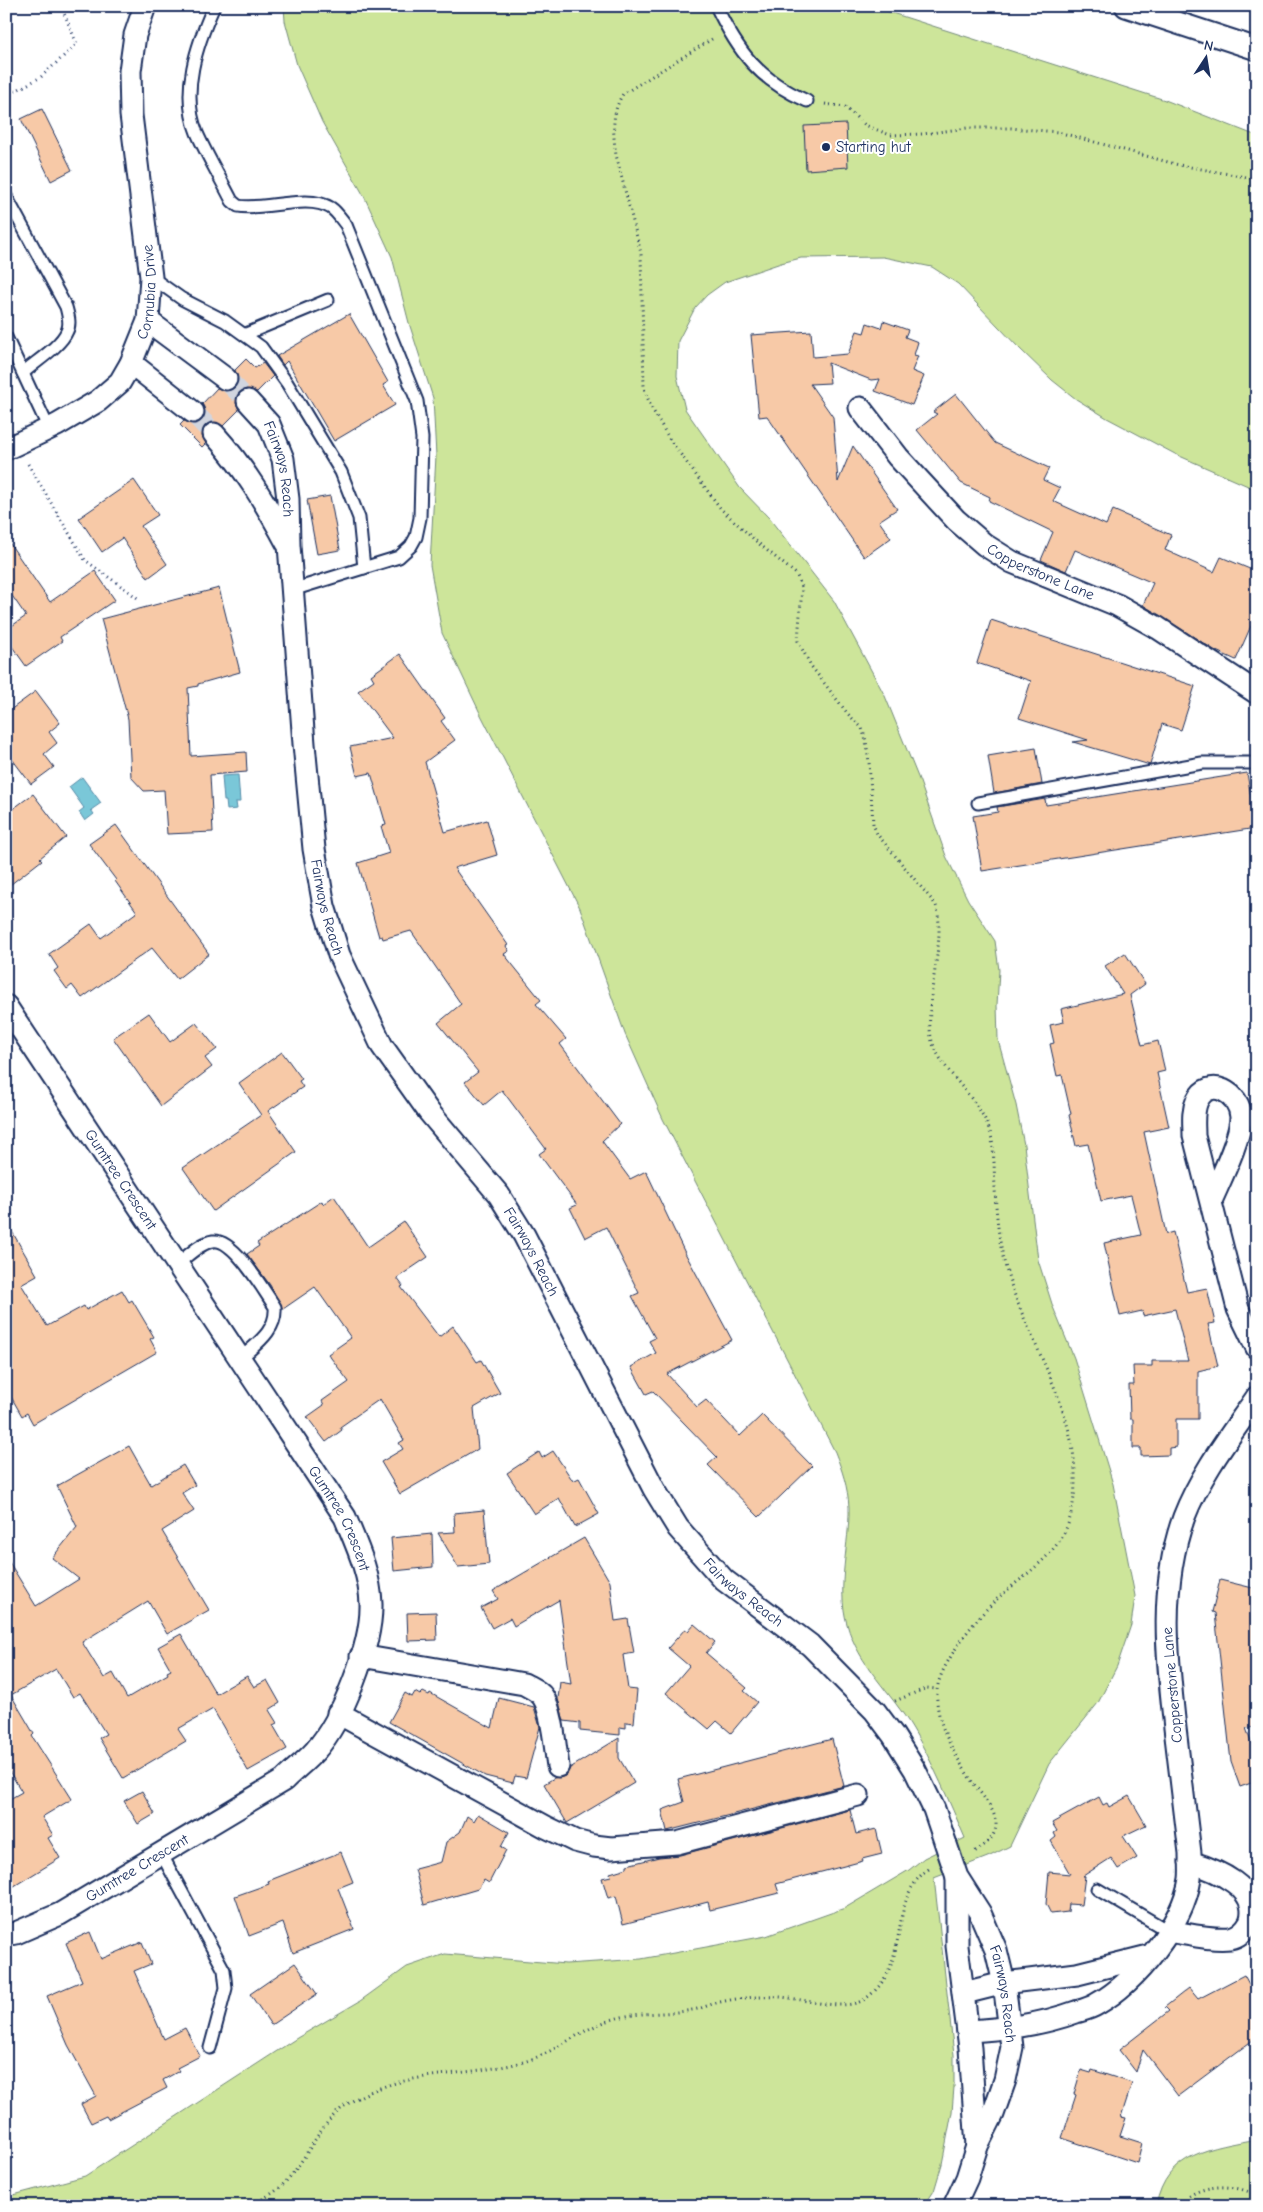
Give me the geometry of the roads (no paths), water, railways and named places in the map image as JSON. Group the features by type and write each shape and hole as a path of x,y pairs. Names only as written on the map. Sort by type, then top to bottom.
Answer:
{"street":[{"name":"Cornubia Drive","path":"11,447 49,429 98,401 120,382 131,363 148,321 150,277 131,115 130,71 135,35 145,6"},
{"path":"1126,6 1257,49"},
{"path":"148,321 226,379"},
{"path":"131,363 193,412"},
{"name":"Fairways Reach","path":"248,401 269,424 283,459 288,499 292,590 314,849 324,906 339,955 382,1046 429,1112 499,1195 524,1235 654,1489 678,1528 724,1580 810,1645 874,1711 893,1735 915,1770 934,1809 954,1868 980,1913 993,1943 1004,1982 1012,2047 1005,2080 993,2114 977,2146 968,2178 954,2206"},
{"name":"Copperstone Lane","path":"860,408 898,457 956,520 984,545 1012,562 1117,605 1257,693"},
{"name":"Fairways Reach","path":"214,434 232,454 262,496 289,545"},
{"name":"Gumtree Crescent","path":"6,1006 345,1517 360,1554 371,1604 361,1656 332,1727 315,1751 284,1780 60,1914 6,1936"},
{"path":"1211,1201 1238,1309 1257,1348"},
{"name":"Copperstone Lane","path":"968,2031 1010,2029 1059,2018 1097,2004 1120,1987 1163,1942 1184,1901 1190,1879 1190,1862 1166,1654 1168,1592 1173,1556 1184,1517 1202,1478 1257,1397"},
{"path":"361,1656 524,1684 535,1689 544,1698 549,1712 558,1766"},
{"path":"338,1713 546,1827 575,1841 594,1846 611,1848 677,1843 858,1795"},
{"path":"1168,1931 1211,1938 1232,1938 1246,1930 1253,1916 1254,1904 1246,1891 1218,1871 1190,1862"},
{"name":"Fairways Reach","path":"954,1868 957,1946 968,2031 977,2146"},
{"path":"964,1992 1004,1982 1077,1974 1151,1956"}],"lane":[{"path":"214,6 191,74 190,95 196,131 232,201 238,206 311,203 331,208 339,215 346,226 417,401 422,438 420,518 416,537 406,552 399,557 292,590"},
{"path":"716,6 740,50 762,74 783,91 806,101"},
{"path":"6,196 66,307 69,317 67,332 62,340 23,373"},
{"path":"150,277 182,299 226,321 261,347 287,383 341,472 359,518 364,568"},
{"path":"246,334 328,300"},
{"path":"6,337 49,429"},
{"path":"978,803 1202,763 1257,763"},
{"path":"177,1264 204,1243 215,1240 226,1245 240,1257 275,1307 276,1317 272,1327 261,1340 240,1358"},
{"path":"161,1853 224,1970 226,1988 210,2048"},
{"path":"1096,1889 1168,1931"}],"water":[{"path":"238,775 240,802 236,802 237,809 227,810 226,801 224,801 222,776"},
{"path":"82,777 101,803 91,810 94,814 85,821 79,812 84,808 69,787"}],"tunnel":[{"path":"226,379 248,401"},
{"path":"193,412 214,434"}],"place":[{"name":"Starting hut","path":"826,147"}]}
